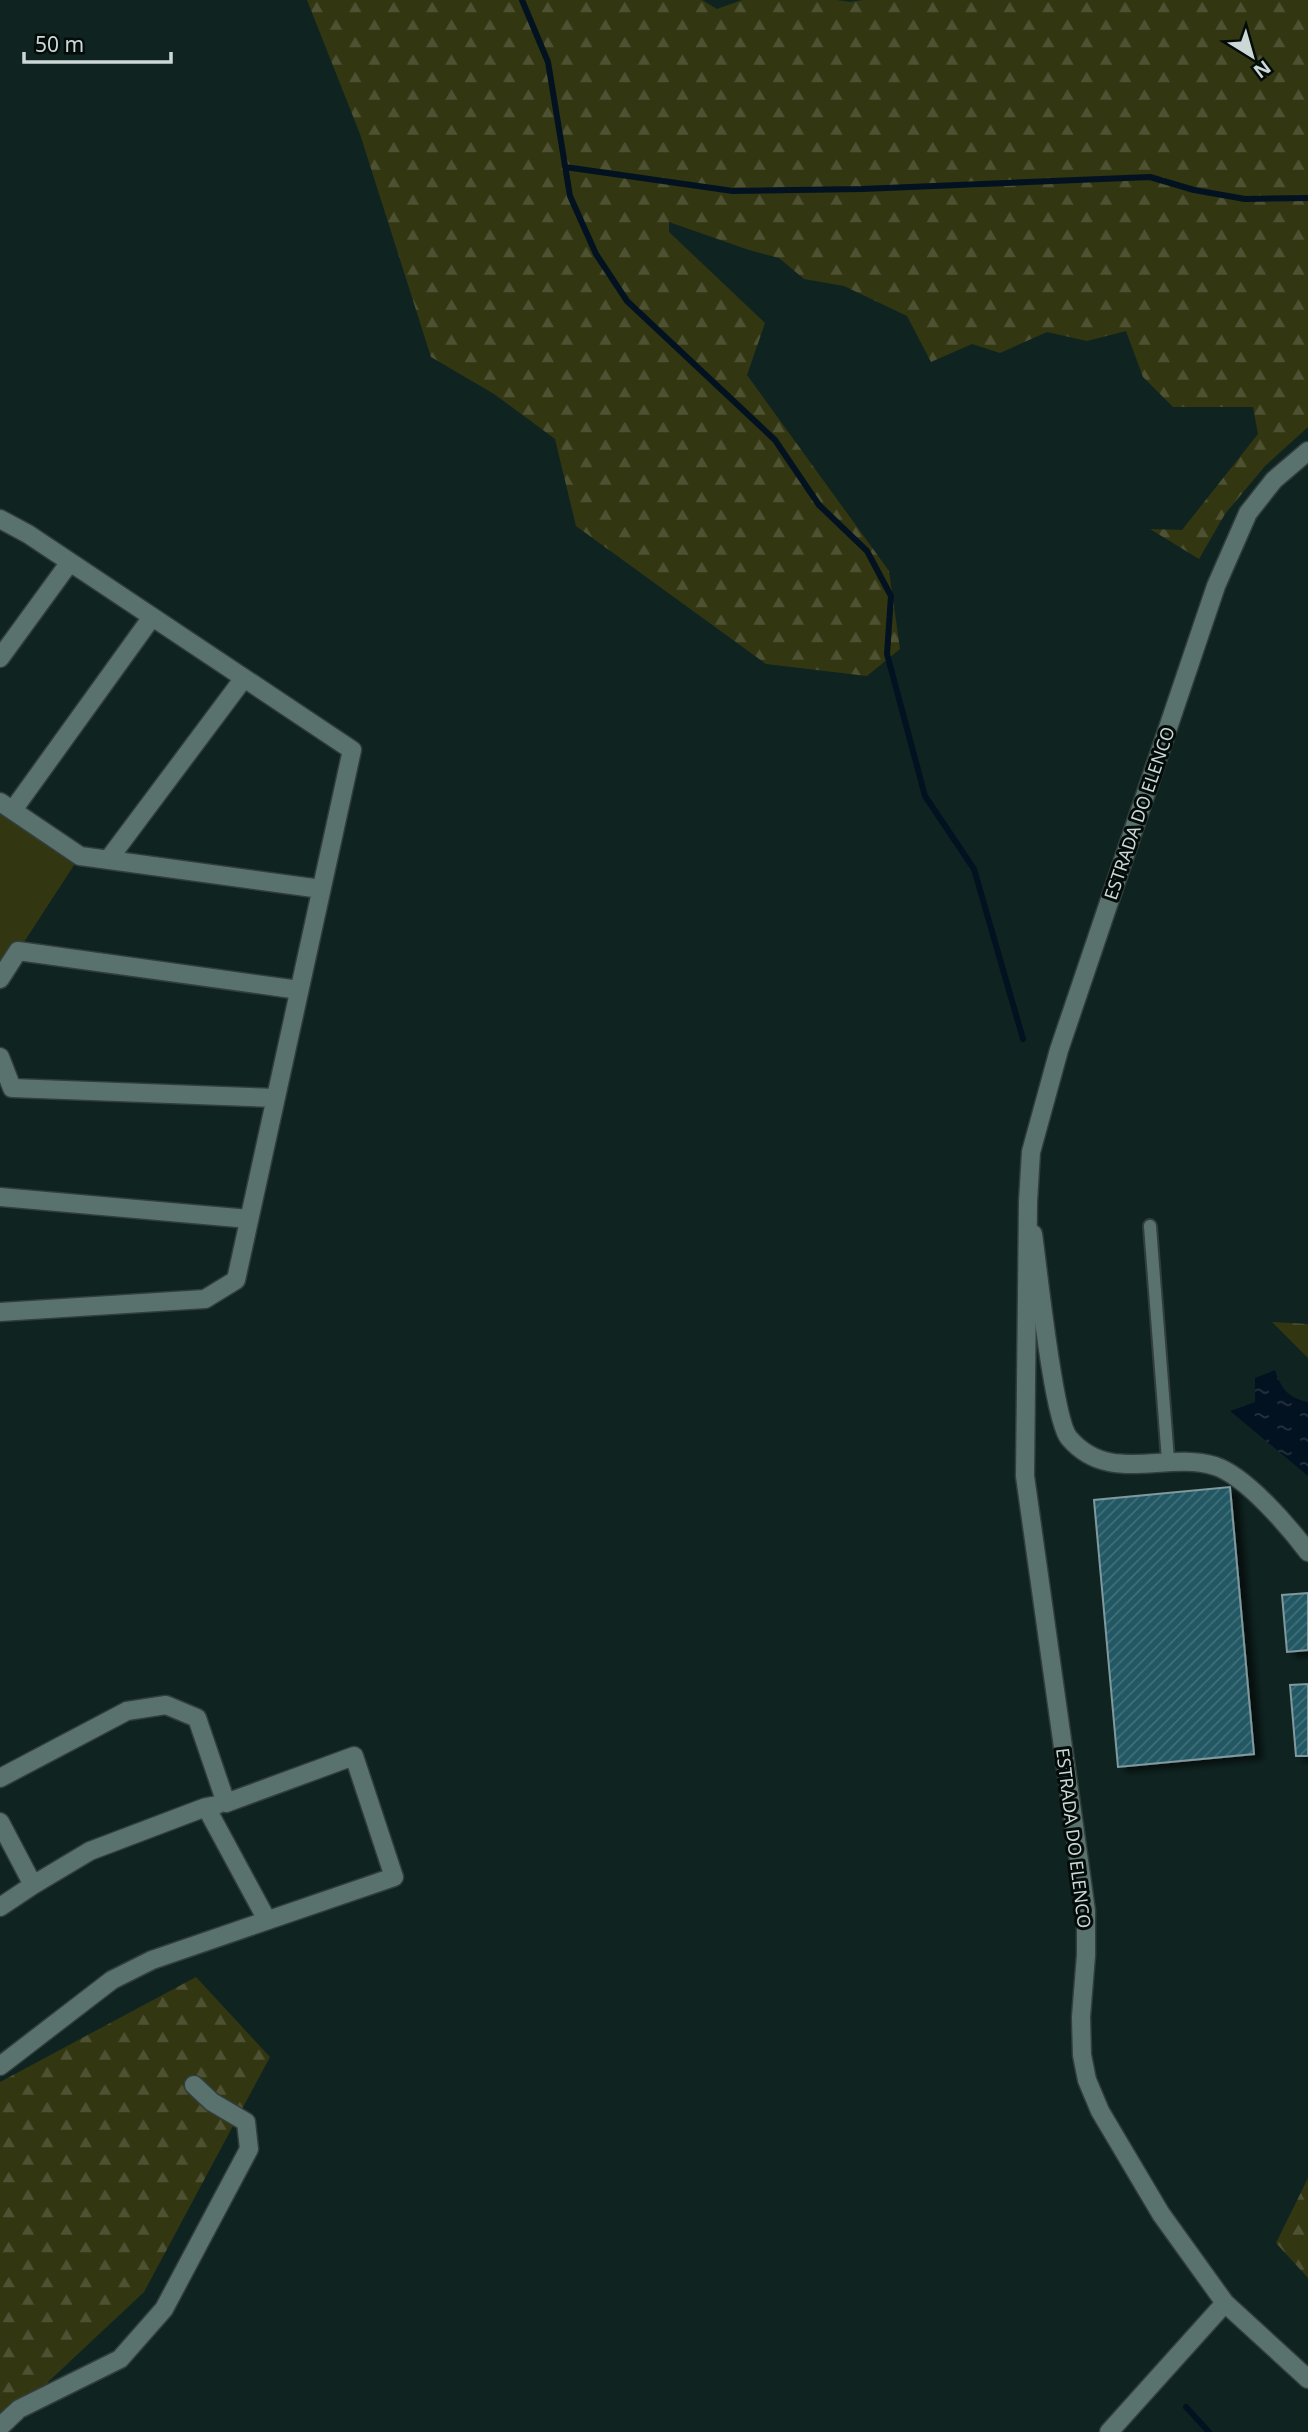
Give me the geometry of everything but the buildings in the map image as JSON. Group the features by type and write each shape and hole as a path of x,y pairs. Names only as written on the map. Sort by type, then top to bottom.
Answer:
{"street":[{"name":"ESTRADA DO ELENCO","path":"1308,451 1274,480 1248,513 1216,586 1059,1050 1031,1152 1025,1476 1086,1911 1081,2017 1082,2054 1087,2080 1100,2110 1161,2214 1225,2303 1308,2379"},
{"path":"0,519 28,534 352,750 236,1280 205,1299 0,1312"},
{"path":"0,658 69,562"},
{"path":"152,617 6,806 79,856 321,888"},
{"path":"108,860 244,678"},
{"path":"0,979 18,951 299,990"},
{"path":"0,1057 12,1088 276,1098"},
{"path":"0,1197 249,1219"},
{"name":"ESTRADA DO ELENCO","path":"1028,1202 1057,1404 1068,1437 1095,1458 1122,1465 1168,1460 1216,1466 1247,1486 1291,1530 1308,1552"},
{"path":"0,1778 127,1711 166,1705 197,1718 226,1803"},
{"path":"0,1907 90,1851 206,1807 226,1803 354,1756 394,1877 152,1959 112,1980 0,2066"},
{"path":"206,1807 267,1920"},
{"path":"0,1822 33,1885"},
{"path":"0,2427 19,2409 120,2359 164,2309 249,2149 246,2122 212,2102 194,2085"},
{"path":"1109,2432 1225,2303"}],"lane":[{"path":"1150,1226 1168,1460"}],"green space":[{"path":"307,0 702,0 717,9 742,0 1308,0 1308,427 1265,466 1225,514 1199,559 1150,529 1182,530 1258,434 1253,407 1173,407 1143,377 1126,331 1087,341 1047,332 1000,353 972,344 931,362 907,316 844,286 804,279 779,258 669,222 669,232 765,323 747,375 889,571 900,649 867,676 766,664 576,526 555,439 494,394 431,357 360,134"},
{"path":"0,802 80,856 0,979"},
{"path":"1272,1322 1308,1324 1308,1358"},
{"path":"196,1977 270,2057 144,2292 0,2427 0,2082"},
{"path":"1308,2178 1308,2278 1276,2243"}],"water":[{"path":"1275,1370 1286,1391 1295,1398 1308,1402 1308,1476 1230,1411 1255,1402 1255,1378"}],"waterway":[{"path":"522,0 548,62 570,196 596,254 627,301 775,440 819,505 867,551 891,596 887,654 925,796 974,869 1023,1039"},
{"path":"565,167 733,191 862,189 1150,177 1194,190 1245,199 1308,198"},
{"path":"1186,2407 1209,2432"}]}
